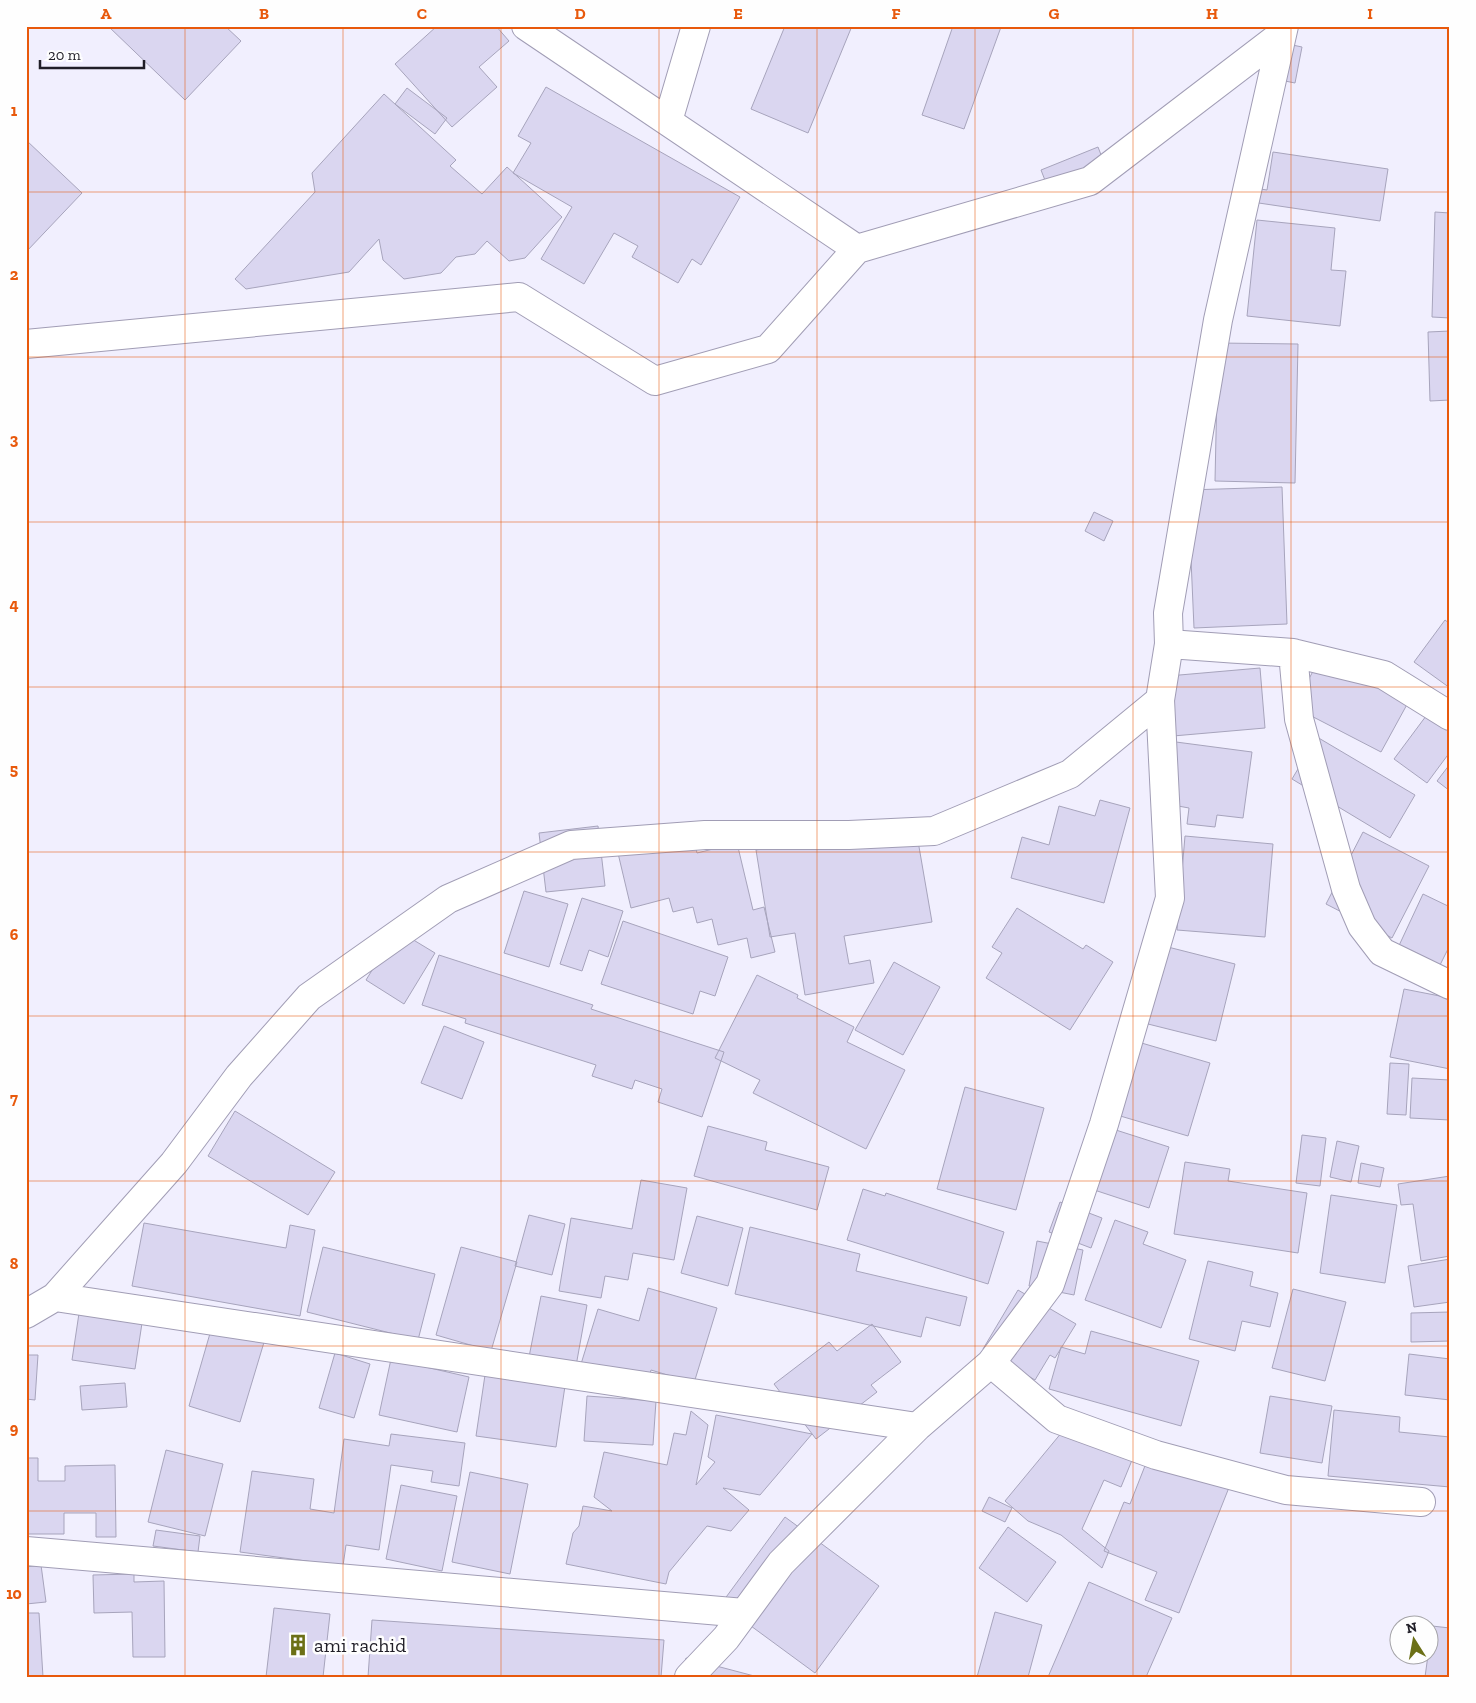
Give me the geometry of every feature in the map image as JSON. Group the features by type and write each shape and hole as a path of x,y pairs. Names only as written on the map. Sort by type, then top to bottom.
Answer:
{"street":[{"path":"526,26 857,249"},
{"path":"668,121 696,26"},
{"path":"26,344 519,297 655,381 768,349 857,249 1090,181 1283,30"},
{"path":"689,1677 726,1638 781,1563 917,1427 991,1363 1050,1284 1104,1124 1170,898 1160,700 1169,644 1168,613 1218,320 1283,30"},
{"path":"1169,644 1293,653 1384,675 1450,716"},
{"path":"1293,653 1299,719 1346,889 1362,926 1382,952 1450,985"},
{"path":"26,1314 55,1297 174,1163 239,1076 309,997 448,899 571,845 705,835 849,835 934,831 1070,774 1160,700"},
{"path":"55,1297 917,1427"},
{"path":"991,1363 1057,1419 1156,1455 1286,1490 1421,1502"},
{"path":"26,1552 744,1613"}],"building":[{"path":"108,26 225,26 241,41 185,100"},
{"path":"437,26 496,26 509,41 479,67 497,87 452,127 395,64"},
{"path":"785,26 852,26 808,133 751,109"},
{"path":"953,26 1001,27 964,129 922,115"},
{"path":"1283,43 1302,47 1295,83 1275,79"},
{"path":"546,87 740,197 701,265 692,259 678,283 632,257 638,246 614,233 584,284 541,259 572,207 513,173 531,143 518,136"},
{"path":"407,88 447,118 435,134 395,104"},
{"path":"384,94 456,160 450,166 482,194 507,167 562,217 525,258 509,261 487,241 475,254 456,257 441,273 404,279 383,260 379,239 349,272 246,289 235,279 315,192 312,173"},
{"path":"26,140 82,193 26,252"},
{"path":"1098,147 1105,165 1048,188 1041,170"},
{"path":"1273,152 1388,169 1380,221 1252,202 1254,188 1267,190"},
{"path":"1435,212 1450,213 1450,318 1432,317"},
{"path":"1257,220 1335,228 1331,270 1346,271 1340,326 1247,316"},
{"path":"1450,331 1450,400 1430,401 1428,332"},
{"path":"1218,343 1298,344 1295,483 1215,481"},
{"path":"1282,487 1287,624 1194,628 1188,490"},
{"path":"1094,512 1113,521 1104,541 1085,531"},
{"path":"1445,620 1450,624 1450,688 1414,662"},
{"path":"1320,658 1410,699 1381,752 1294,707"},
{"path":"1260,668 1265,728 1173,736 1168,676"},
{"path":"1429,712 1450,727 1450,752 1427,783 1394,759"},
{"path":"1317,737 1415,795 1390,838 1292,779"},
{"path":"1176,742 1252,752 1243,818 1217,815 1215,827 1187,824 1189,808 1167,804"},
{"path":"1450,764 1450,791 1437,781"},
{"path":"1100,800 1130,808 1104,903 1011,878 1022,837 1049,845 1059,806 1095,816"},
{"path":"598,826 605,886 546,892 539,833"},
{"path":"692,831 697,853 737,843 753,910 764,907 775,952 751,958 747,938 718,945 712,919 697,923 693,907 673,912 669,898 631,908 617,849"},
{"path":"871,831 918,841 932,922 844,936 849,964 870,960 874,983 805,995 795,933 770,937 756,850"},
{"path":"1363,832 1429,866 1392,938 1326,904"},
{"path":"1185,836 1273,844 1265,937 1177,930"},
{"path":"524,891 568,904 549,967 504,953"},
{"path":"1423,894 1450,907 1450,945 1437,971 1396,952"},
{"path":"582,898 623,911 608,957 589,950 582,971 560,964"},
{"path":"1017,908 1083,949 1086,945 1113,962 1070,1030 986,978 1002,953 992,947"},
{"path":"623,921 728,957 715,996 700,991 693,1014 601,984"},
{"path":"397,930 435,953 404,1004 366,980"},
{"path":"1160,945 1235,964 1216,1041 1140,1022"},
{"path":"439,955 593,1005 591,1009 724,1052 702,1117 658,1102 662,1089 635,1080 632,1089 592,1076 596,1065 465,1023 466,1019 422,1005"},
{"path":"894,962 940,987 903,1055 855,1030"},
{"path":"757,975 798,995 797,998 854,1027 847,1042 905,1070 866,1149 753,1093 760,1080 715,1058"},
{"path":"1404,989 1450,998 1450,1069 1390,1057"},
{"path":"444,1026 484,1042 462,1099 421,1083"},
{"path":"1121,1037 1210,1063 1188,1136 1100,1110"},
{"path":"1390,1063 1409,1064 1406,1115 1387,1114"},
{"path":"1412,1078 1450,1080 1450,1120 1410,1118"},
{"path":"965,1087 1044,1108 1016,1210 937,1189"},
{"path":"235,1111 335,1172 308,1215 208,1156"},
{"path":"1094,1123 1169,1147 1149,1208 1073,1183"},
{"path":"708,1126 767,1142 765,1150 829,1167 817,1210 694,1176"},
{"path":"1302,1135 1326,1138 1320,1186 1296,1183"},
{"path":"1337,1141 1359,1146 1351,1182 1330,1177"},
{"path":"1185,1162 1230,1169 1228,1181 1307,1193 1298,1253 1174,1234"},
{"path":"1361,1163 1384,1168 1380,1187 1358,1183"},
{"path":"1450,1176 1450,1256 1421,1261 1413,1204 1401,1205 1398,1184"},
{"path":"641,1180 687,1188 674,1260 633,1253 628,1280 605,1276 601,1298 559,1291 571,1218 632,1229"},
{"path":"863,1189 885,1196 886,1193 1004,1232 988,1284 847,1240"},
{"path":"1331,1195 1397,1205 1385,1283 1320,1273"},
{"path":"1060,1202 1102,1218 1091,1248 1049,1232"},
{"path":"529,1215 565,1224 552,1275 515,1266"},
{"path":"697,1216 743,1228 728,1286 681,1273"},
{"path":"1115,1220 1148,1232 1143,1244 1186,1260 1161,1328 1085,1300"},
{"path":"144,1223 286,1248 290,1225 315,1230 300,1316 132,1286"},
{"path":"750,1227 860,1254 856,1271 967,1297 960,1326 926,1317 921,1337 735,1294"},
{"path":"1037,1241 1083,1250 1074,1295 1029,1286"},
{"path":"323,1247 435,1274 418,1340 307,1312"},
{"path":"461,1247 517,1262 491,1351 436,1335"},
{"path":"1450,1259 1450,1302 1414,1307 1408,1266"},
{"path":"1208,1261 1253,1272 1250,1286 1278,1293 1270,1327 1242,1321 1235,1351 1189,1339"},
{"path":"648,1288 717,1308 694,1383 651,1370 647,1384 581,1364 598,1309 639,1321"},
{"path":"1293,1289 1346,1302 1325,1381 1272,1368"},
{"path":"1018,1290 1076,1324 1055,1358 1050,1355 1035,1380 983,1349"},
{"path":"541,1296 587,1305 576,1366 529,1357"},
{"path":"81,1300 144,1310 135,1369 72,1360"},
{"path":"1450,1312 1450,1341 1411,1342 1411,1313"},
{"path":"213,1323 265,1339 240,1422 189,1406"},
{"path":"872,1324 901,1362 871,1385 877,1392 816,1439 774,1384 829,1342 837,1351"},
{"path":"1091,1331 1199,1361 1181,1426 1049,1389 1061,1347 1085,1354"},
{"path":"335,1353 370,1364 354,1418 319,1408"},
{"path":"1409,1354 1450,1359 1450,1400 1405,1395"},
{"path":"26,1355 38,1355 35,1400 26,1399"},
{"path":"391,1359 469,1377 457,1432 379,1415"},
{"path":"485,1375 565,1386 556,1447 476,1436"},
{"path":"125,1383 127,1407 82,1410 80,1386"},
{"path":"587,1396 656,1401 653,1445 584,1441"},
{"path":"1270,1396 1332,1406 1322,1463 1260,1453"},
{"path":"1334,1410 1400,1417 1399,1432 1450,1437 1450,1487 1328,1476"},
{"path":"691,1411 708,1425 696,1485 715,1462 708,1457 716,1415 812,1434 760,1495 723,1488 749,1510 731,1531 707,1526 669,1572 666,1584 566,1564 573,1533 579,1526 583,1506 612,1511 594,1497 604,1452 667,1465 674,1433 686,1435"},
{"path":"1072,1420 1137,1448 1121,1487 1104,1480 1082,1529 1109,1551 1102,1568 1061,1535 1028,1521 1005,1501"},
{"path":"391,1434 465,1443 459,1486 431,1482 433,1471 391,1465 379,1550 346,1545 343,1566 240,1552 252,1471 314,1479 310,1509 334,1513 344,1439 389,1446"},
{"path":"1152,1448 1232,1480 1179,1613 1145,1600 1157,1572 1104,1551 1124,1502 1130,1504"},
{"path":"166,1450 223,1464 205,1536 148,1522"},
{"path":"26,1458 38,1458 38,1481 65,1481 65,1466 115,1465 116,1537 96,1537 96,1513 64,1513 64,1534 26,1534"},
{"path":"470,1472 528,1484 510,1574 452,1562"},
{"path":"401,1485 457,1496 442,1571 386,1559"},
{"path":"989,1497 1012,1508 1005,1522 982,1511"},
{"path":"785,1517 879,1586 815,1673 721,1604"},
{"path":"1008,1527 1056,1562 1027,1602 979,1568"},
{"path":"156,1530 200,1536 198,1552 153,1546"},
{"path":"41,1565 46,1602 26,1604 26,1567"},
{"path":"134,1574 134,1582 164,1581 165,1657 133,1657 132,1612 94,1613 93,1575"},
{"path":"1089,1582 1172,1618 1146,1677 1048,1677"},
{"name":"ami rachid","path":"274,1608 330,1614 323,1677 266,1677"},
{"path":"995,1612 1042,1625 1028,1677 977,1677"},
{"path":"26,1613 39,1613 43,1677 26,1677"},
{"path":"372,1620 664,1640 661,1677 368,1677"},
{"path":"1438,1627 1450,1628 1450,1677 1425,1677 1427,1666 1438,1666"},
{"path":"686,1658 758,1677 681,1677"}],"place":[{"name":"ami rachid","path":"298,1645"}]}
